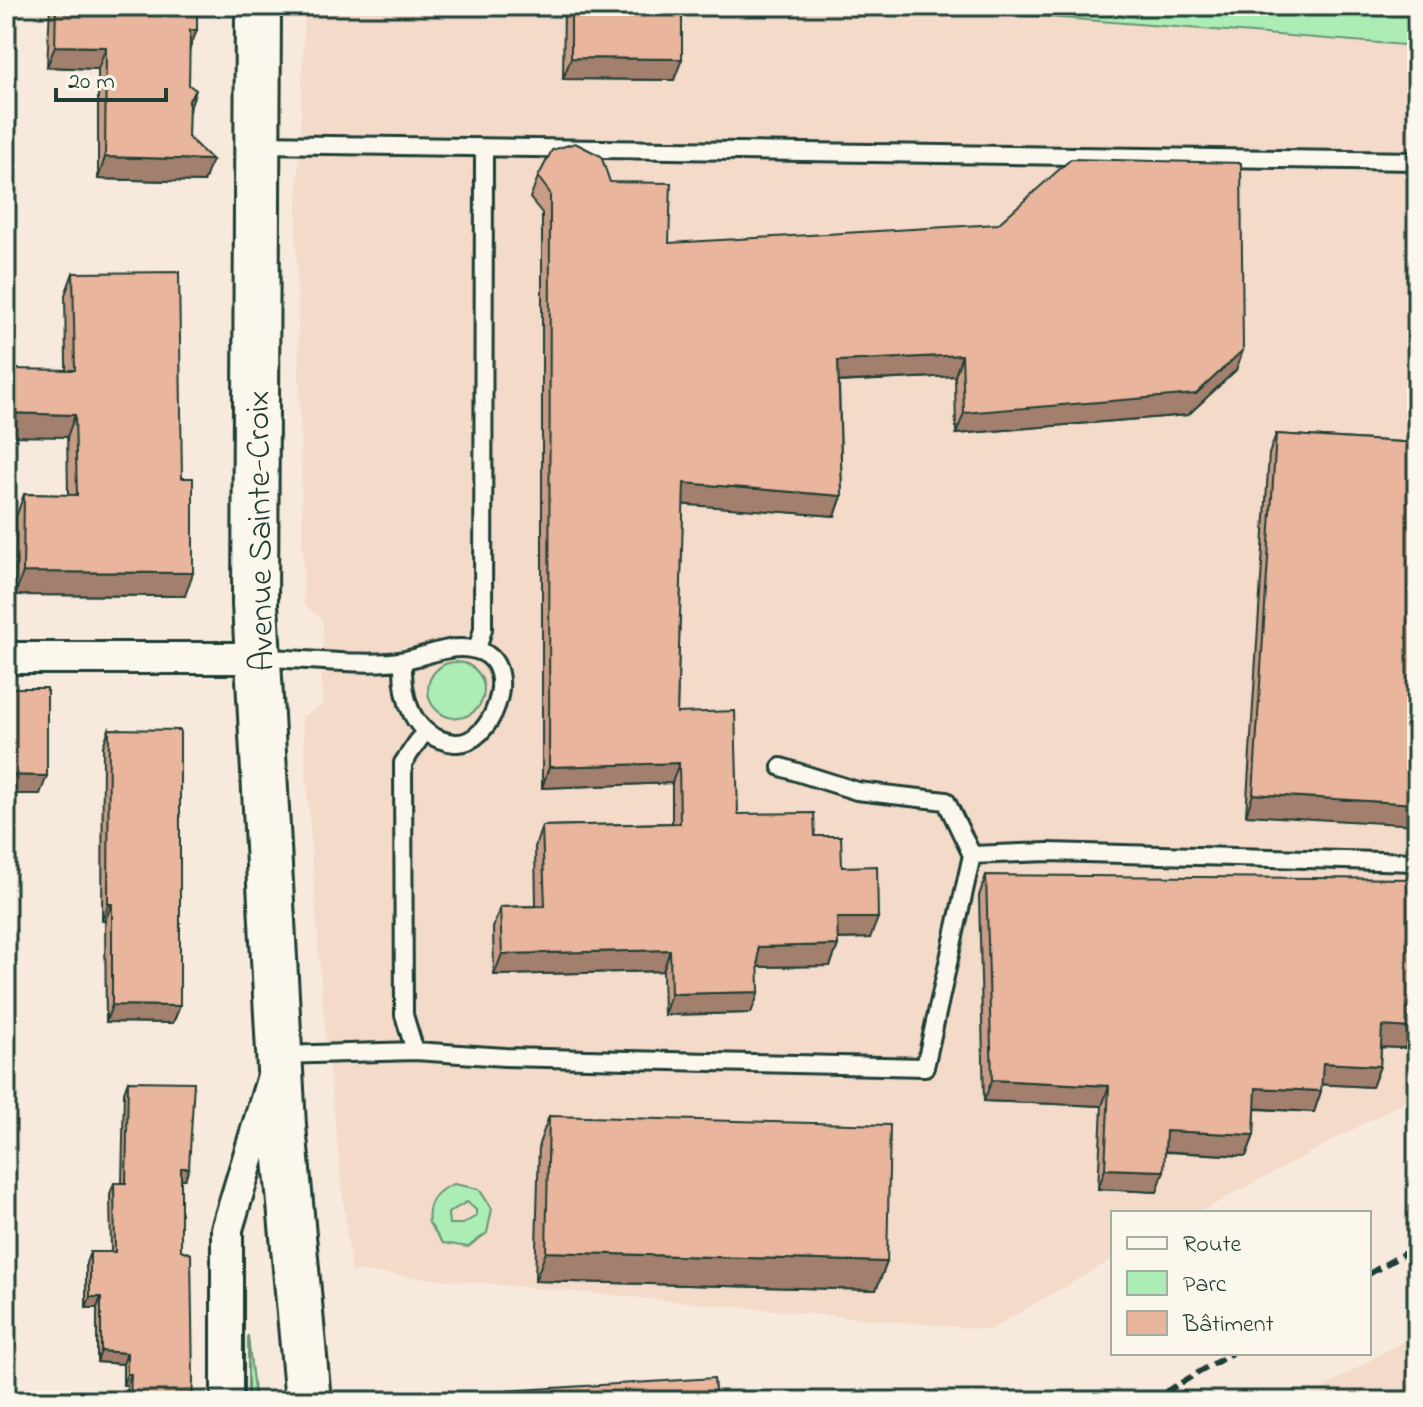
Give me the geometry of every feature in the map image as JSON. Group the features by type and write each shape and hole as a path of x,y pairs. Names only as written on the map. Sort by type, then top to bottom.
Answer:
{"main road":[{"name":"Avenue Sainte-Croix","path":"258,6 255,604 291,1242 308,1401"}],"street":[{"path":"6,658 258,658"},
{"name":"Avenue Sainte-Croix","path":"227,1401 227,1229 280,1055"}],"lane":[{"path":"257,144 1417,161"},
{"path":"477,650 483,629 484,148"},
{"path":"258,658 403,661 446,648 477,650 494,662 501,682 483,731 467,743 456,743 425,731 407,705 402,689 403,661"},
{"path":"415,1051 404,1015 403,763 425,731"},
{"path":"280,1055 415,1051 505,1057 925,1067 972,855 946,801 857,791 781,767"},
{"path":"972,855 1048,852 1417,862"}],"shaded area":[{"path":"305,6 1417,6 1417,1095 1202,1211 1111,1211 1111,1260 989,1330 351,1271 323,1009 302,716 322,706 323,620 304,605 296,232"},
{"path":"1417,1333 1417,1401 1300,1401"}],"green space":[{"path":"909,6 1417,6 1417,46"},
{"path":"456,662 476,670 484,690 476,710 456,718 436,710 428,690 436,670"},
{"path":"454,1184 479,1189 492,1209 487,1233 468,1247 443,1243 429,1223 431,1203 437,1194","holes":["467,1202 476,1210 476,1216 463,1224 449,1224 448,1213"]},
{"path":"248,1335 255,1401 248,1401"}],"building":[{"path":"56,6 197,6 197,30 190,30 189,85 196,90 189,100 188,137 212,160 105,157 106,47 55,46"},
{"path":"571,6 682,6 682,59 571,58"},
{"path":"575,143 601,156 610,182 671,183 669,243 998,224 1071,159 1241,163 1243,350 1196,394 964,413 962,355 838,361 842,496 684,483 677,713 735,711 738,814 814,813 815,836 841,836 842,867 877,866 878,918 837,918 838,945 758,947 759,992 671,994 670,950 502,954 500,907 545,906 542,826 680,823 679,763 549,767 550,193 538,177 552,150"},
{"path":"179,272 182,478 193,478 193,573 23,572 24,494 77,495 75,415 6,413 6,369 75,370 73,273"},
{"path":"1276,434 1417,443 1417,804 1253,794"},
{"path":"6,688 47,688 47,776 6,775"},
{"path":"109,729 180,730 180,1006 112,1005 112,904 108,904"},
{"path":"986,875 1417,879 1412,1028 1382,1026 1380,1066 1323,1063 1321,1091 1256,1088 1254,1135 1166,1131 1164,1171 1105,1169 1109,1086 992,1080"},
{"path":"128,1081 194,1082 189,1168 181,1168 181,1250 191,1254 192,1401 130,1401 131,1374 127,1374 127,1353 101,1351 101,1297 90,1297 90,1252 115,1252 114,1183 126,1183"},
{"path":"549,1116 890,1125 887,1262 546,1252"},
{"path":"714,1378 716,1401 505,1401 504,1391"}],"railway":[{"path":"1371,1273 1417,1246"},
{"path":"1150,1401 1229,1355"}]}
